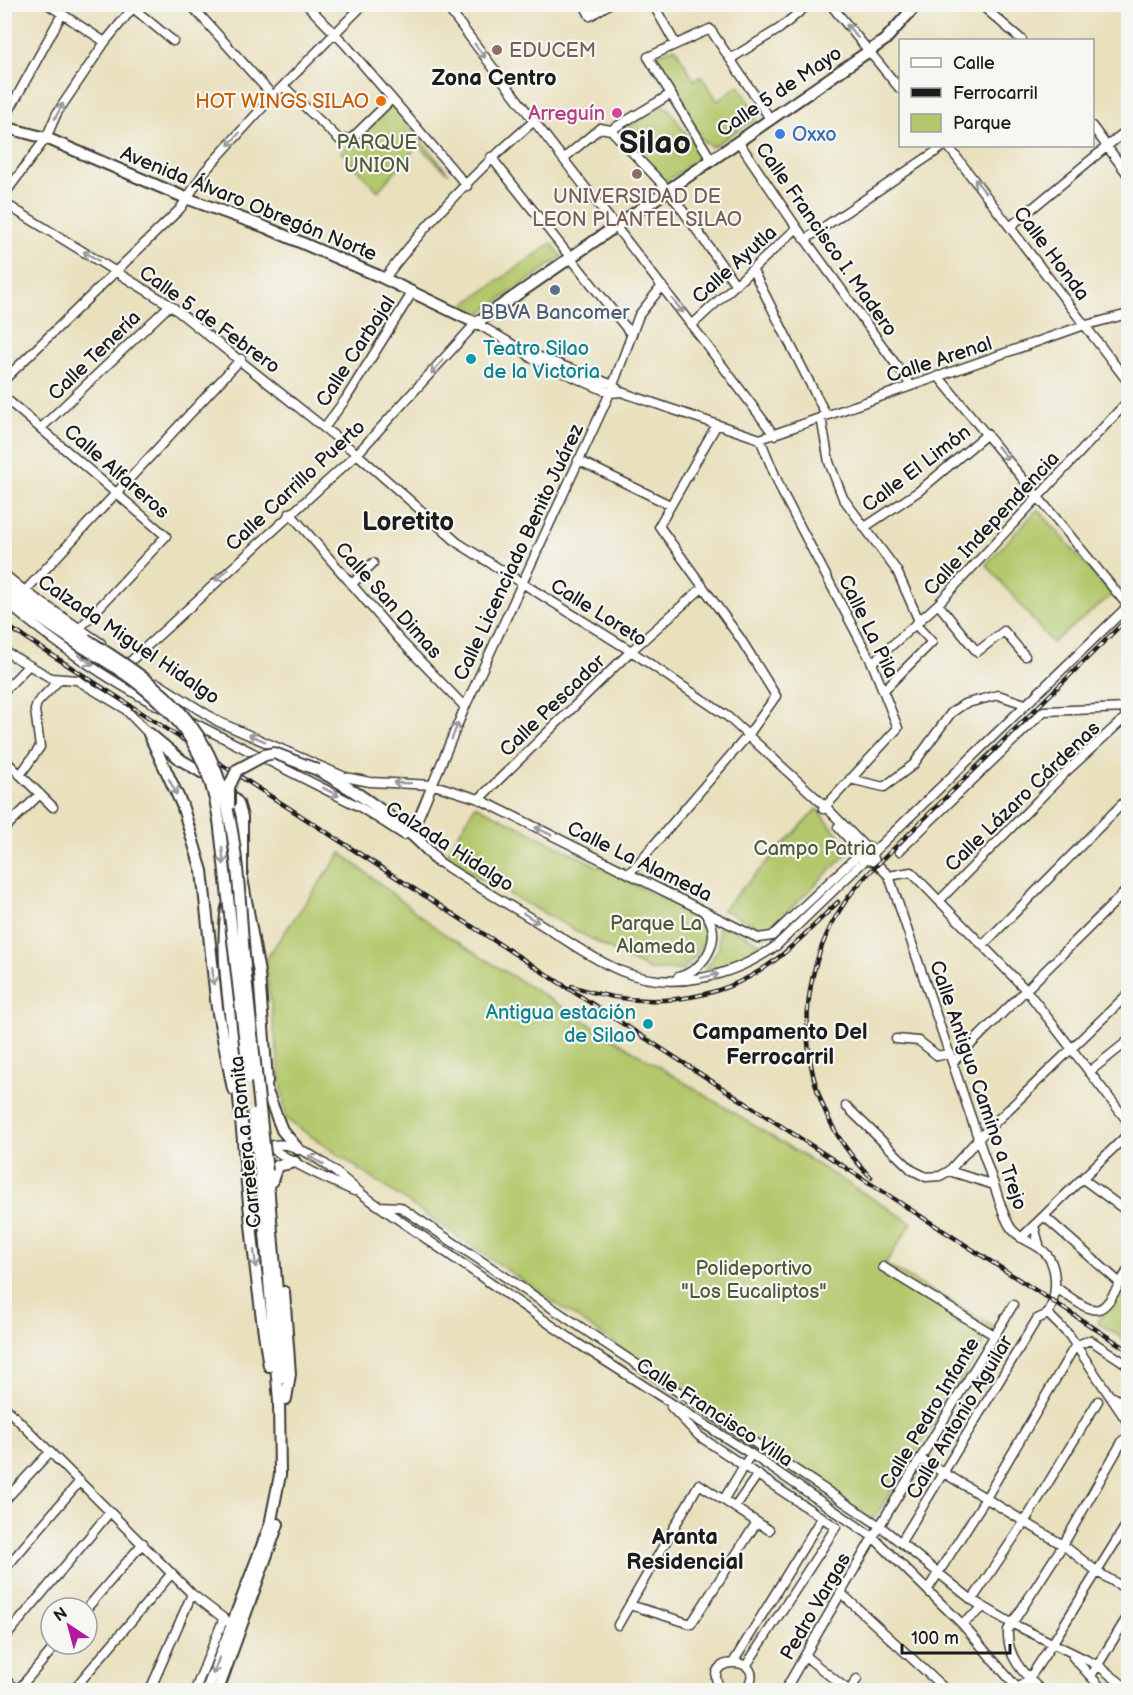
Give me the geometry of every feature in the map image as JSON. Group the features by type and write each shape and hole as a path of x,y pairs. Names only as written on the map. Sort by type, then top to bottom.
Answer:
{"main road":[{"name":"Calle 5 de Mayo","path":"476,323 869,52 885,40 917,4"},
{"name":"Avenida Álvaro Obregón Norte","path":"4,127 46,138 186,198 265,227 384,279 476,323"},
{"name":"Calzada Miguel Hidalgo","path":"4,581 83,643"},
{"name":"Calzada Miguel Hidalgo","path":"4,594 83,643"},
{"name":"Carretera a Romita","path":"83,643 147,679 183,715 209,756 229,822 236,872 283,1400 286,1474 280,1513 245,1616 231,1625 218,1690"},
{"name":"Carretera a Romita","path":"83,643 133,677 156,696 183,728 201,756 216,797 264,1172"},
{"path":"149,734 181,760 219,783 232,796 240,810 244,833 243,878 259,974 267,1086 261,1101 255,1104 249,1105 239,1098"},
{"path":"149,734 160,764 182,805 202,871 217,1008 240,1121"},
{"path":"229,822 229,787 237,770 274,753 318,767 425,845 437,861"},
{"path":"236,872 248,928 262,1066 282,1130 298,1149"},
{"path":"228,904 225,940 240,1121 264,1335 272,1380 283,1400"},
{"path":"283,1400 290,1374 288,1330 271,1177 277,1166 295,1162"},
{"name":"Carretera a Romita","path":"207,1690 274,1511 281,1461 283,1400"}],"street":[{"path":"47,4 105,42"},
{"path":"190,4 273,96"},
{"path":"306,4 334,33 466,186"},
{"path":"4,380 180,209 205,171 273,96 364,4"},
{"path":"445,4 614,228 693,324 774,435"},
{"path":"584,4 590,16 609,4"},
{"path":"653,4 675,43"},
{"path":"730,59 780,30 809,4"},
{"path":"830,4 899,88"},
{"path":"980,4 1021,39"},
{"path":"4,195 46,138 57,112 105,42 134,6 173,41"},
{"path":"4,120 62,14"},
{"path":"711,159 648,57 710,29 771,120"},
{"path":"283,86 340,140 351,138 392,99"},
{"path":"611,130 671,94"},
{"path":"384,279 403,254 491,158 533,122"},
{"path":"562,159 600,128 611,130 668,190 736,285"},
{"path":"1094,128 1128,175"},
{"path":"1011,225 1128,129"},
{"name":"Calle Francisco I. Madero","path":"738,141 797,228 910,384"},
{"path":"806,239 944,147"},
{"name":"Calle Honda","path":"947,147 1011,225 1128,382"},
{"path":"491,158 632,334"},
{"name":"Calle 5 de Febrero","path":"4,203 170,305 241,359 357,454"},
{"name":"Calle Ayutla","path":"693,324 797,228"},
{"path":"752,270 824,416 829,462 843,498 897,571 917,623 932,642 884,690"},
{"name":"Calle Licenciado Benito Juárez","path":"403,828 411,827 417,821 465,707 612,389 639,315 662,286"},
{"name":"Calle Carbajal","path":"324,428 345,400 412,293"},
{"name":"Calle Tenería","path":"41,428 170,305"},
{"name":"Calle Arenal","path":"760,438 774,435 910,384 1128,314"},
{"path":"476,323 524,351 612,389 716,426 760,438"},
{"name":"Calle Carrillo Puerto","path":"114,679 128,662 357,454 476,323"},
{"path":"25,591 241,359"},
{"path":"776,946 771,936 882,844 1128,606 1039,495 938,376"},
{"name":"Calle Alfareros","path":"4,397 166,536 80,628"},
{"name":"Calle Independencia","path":"872,663 938,604 1128,401"},
{"path":"629,874 749,734 776,696 740,638 658,526 716,426"},
{"name":"Calle El Limón","path":"866,527 920,491 987,434"},
{"name":"Calle La Pila","path":"760,438 782,492 872,663 898,728 822,806"},
{"name":"Calle Loreto","path":"357,454 458,543 632,651 749,734 869,856"},
{"path":"578,460 670,505"},
{"name":"Calle San Dimas","path":"290,513 399,639 465,707"},
{"path":"352,584 373,563"},
{"name":"Calzada Miguel Hidalgo","path":"4,573 25,591 159,685 219,722 318,767 345,777 370,782"},
{"name":"Calle Pescador","path":"479,800 632,651 703,588"},
{"name":"Calzada Hidalgo","path":"4,601 34,625 145,699 308,781 399,830 437,861 620,970 666,981 722,973 744,966 776,946 869,856"},
{"path":"938,604 977,652 1004,631 1026,656"},
{"path":"4,651 51,678 74,678 124,708 149,734"},
{"path":"4,691 29,665"},
{"path":"21,775 40,747 35,710 60,679"},
{"path":"145,699 159,685"},
{"path":"850,779 884,787 913,765 951,712 964,704 998,694 1025,704"},
{"path":"898,851 1044,711 1128,708"},
{"name":"Calle Lázaro Cárdenas","path":"939,901 1068,770 1128,716"},
{"path":"214,734 219,722"},
{"path":"4,759 53,807"},
{"path":"308,781 308,772 318,767"},
{"name":"Calle La Alameda","path":"370,782 434,785 479,800 758,938 771,936"},
{"path":"5,827 40,794"},
{"path":"983,945 1128,798"},
{"name":"Calle Antiguo Camino a Trejo","path":"869,856 889,876 994,1185 1011,1228 1030,1245 1040,1248"},
{"path":"889,876 911,872 1027,990 1128,1122"},
{"path":"896,1039 919,1041 938,1056 952,1058 1027,990 1128,889"},
{"path":"666,981 694,970 709,952 714,939 713,927 701,909"},
{"path":"846,1106 912,1170 926,1177 940,1176 949,1171 979,1138 1128,994"},
{"path":"1089,1072 1128,1041"},
{"name":"Calle Francisco Villa","path":"240,1121 269,1145 295,1162 363,1195"},
{"path":"1022,1238 1128,1134"},
{"name":"Calle Francisco Villa","path":"269,1145 280,1142 298,1149 331,1169 378,1206 577,1343 751,1454 873,1537 962,1624 1018,1690"},
{"path":"246,1173 255,1155 269,1145"},
{"path":"949,1171 994,1185"},
{"path":"1083,1179 1128,1212"},
{"path":"378,1206 400,1207 880,1526 972,1600 1011,1623 1099,1666 1128,1689"},
{"path":"1044,1216 1120,1283"},
{"path":"1034,1226 1040,1248 1050,1263 1057,1288 1048,1314 1070,1335 1075,1346 1112,1396 1128,1423"},
{"path":"883,1267 994,1335"},
{"path":"1057,1288 1084,1308 1096,1309 1107,1305 1114,1298 1128,1270"},
{"name":"Calle Pedro Infante","path":"873,1537 1013,1305"},
{"name":"Calle Antonio Aguilar","path":"901,1542 1037,1319 1048,1314"},
{"path":"928,1589 986,1498 1075,1346 1090,1340 1128,1365"},
{"path":"660,1396 699,1436 836,1527 746,1666"},
{"path":"1112,1396 1128,1404"},
{"path":"972,1600 1025,1521 1098,1401"},
{"path":"4,1406 192,1594 231,1625 195,1690"},
{"path":"1041,1690 1014,1661 1007,1640 1011,1623 1063,1545 1123,1440"},
{"path":"4,1501 50,1452"},
{"path":"724,1499 751,1454"},
{"path":"921,1459 1063,1545 1099,1573 1128,1590"},
{"path":"735,1506 758,1474"},
{"path":"4,1570 80,1481"},
{"path":"618,1625 699,1484 769,1530"},
{"path":"722,1690 718,1683 718,1674 726,1664 734,1661 825,1520 835,1510"},
{"path":"4,1638 110,1512"},
{"path":"630,1605 691,1624 757,1522"},
{"path":"1018,1690 1029,1679 1099,1573 1128,1522"},
{"name":"Pedro Vargas","path":"785,1690 873,1537"},
{"path":"97,1596 143,1543"},
{"path":"73,1690 172,1573"},
{"path":"150,1690 192,1594"},
{"path":"842,1594 946,1690"},
{"path":"962,1624 984,1607"},
{"path":"1090,1676 1099,1666 1128,1616"},
{"path":"1071,1654 1103,1690"},
{"path":"4,1679 18,1690 47,1656"},
{"path":"806,1657 849,1690 857,1679"},
{"path":"734,1661 746,1666 751,1678 746,1690"},
{"path":"1002,1671 1014,1661"}],"green space":[{"path":"675,47 694,80 701,76 718,101 739,85 758,117 712,147 703,141 652,57"},
{"name":"PARQUE UNION","path":"392,106 449,174 405,134 417,146 378,191 341,152"},
{"path":"663,106 668,108 699,152 695,163 664,182 622,138 629,127"},
{"path":"552,243 562,257 482,312 470,314 461,307"},
{"path":"1038,509 1112,595 1052,643 986,564"},
{"name":"Parque La Alameda","path":"475,805 686,910 708,931 697,954 683,970 648,970 445,859"},
{"name":"Campo Patria","path":"817,809 851,850 768,930 722,910"},
{"name":"Polideportivo \"Los Eucaliptos\"","path":"341,853 441,932 912,1223 885,1264 994,1327 873,1520 286,1119 265,960"},
{"path":"718,921 767,947 741,963 705,970 719,948"},
{"path":"1120,1283 1128,1286 1128,1342 1098,1323"}],"railway":[{"path":"871,1177 843,1144 823,1107 811,1067 807,1025 811,984 823,944 842,907 869,873 1128,618"},
{"path":"4,624 1128,1350"},
{"path":"572,986 598,994 650,1000 702,995 751,976 774,961 838,902"}],"place":[{"name":"EDUCEM","path":"497,50"},
{"name":"HOT WINGS SILAO","path":"381,101"},
{"name":"Arreguín","path":"617,113"},
{"name":"Oxxo","path":"780,134"},
{"name":"UNIVERSIDAD DE LEON PLANTEL SILAO","path":"637,174"},
{"name":"BBVA Bancomer","path":"555,290"},
{"name":"Teatro Silao de la Victoria","path":"471,359"},
{"name":"Antigua estación de Silao","path":"648,1024"}],"district":[{"name":"Zona Centro","path":"494,77"},
{"name":"Silao","path":"655,142"},
{"name":"Loretito","path":"408,521"},
{"name":"Campamento Del Ferrocarril","path":"780,1044"},
{"name":"Aranta Residencial","path":"685,1548"}]}
